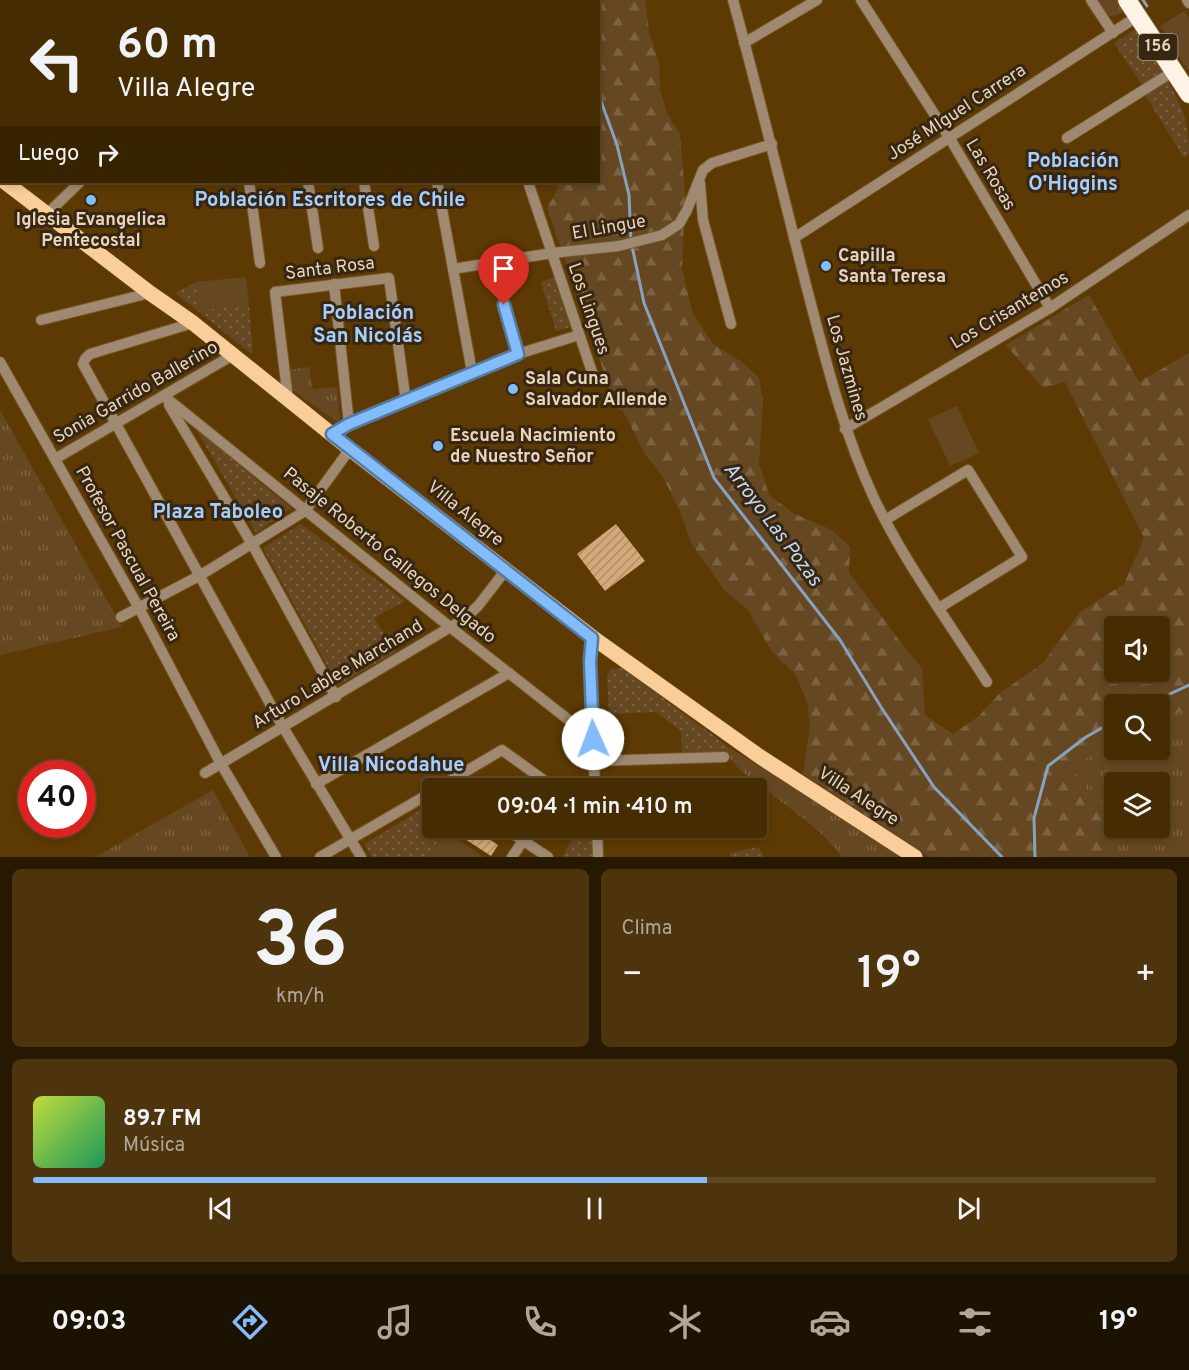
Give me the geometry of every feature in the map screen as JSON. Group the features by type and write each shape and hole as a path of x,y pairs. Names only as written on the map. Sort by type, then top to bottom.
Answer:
{"highway":[{"name":"156","path":"1127,0 1189,94"}],"main road":[{"name":"Villa Alegre","path":"6,183 150,293 193,322 350,449 592,638 759,756 915,857"}],"street":[{"name":"Los Jazmines","path":"733,0 845,429 885,520 916,574 987,682"},
{"path":"744,43 817,0"},
{"name":"Las Rosas","path":"861,0 949,137 1050,308"},
{"path":"1091,0 1113,33"},
{"name":"José MIguel Carrera","path":"794,238 1138,16"},
{"path":"1066,138 1174,71"},
{"name":"El Lingue","path":"453,269 552,252 619,246 662,235 679,224 703,170 712,163 772,144"},
{"path":"700,180 703,220 731,324"},
{"path":"47,213 79,183"},
{"path":"249,183 260,263"},
{"path":"308,183 318,248"},
{"path":"364,183 374,246"},
{"path":"437,183 471,372"},
{"name":"Los Lingues","path":"528,183 594,378"},
{"name":"Los Crisantemos","path":"845,429 1050,308 1189,216"},
{"name":"Santa Rosa","path":"288,399 275,292 389,278 406,402"},
{"path":"334,285 349,424"},
{"path":"41,320 150,293"},
{"path":"504,305 518,354"},
{"path":"193,322 90,354 83,364 283,727 361,857"},
{"path":"332,434 349,424 406,402 471,372 579,335"},
{"name":"Sonia Garrido Ballerino","path":"55,459 233,356"},
{"name":"Profesor Pascual Pereira","path":"0,362 139,608 221,764 276,857"},
{"path":"165,397 252,544 336,697"},
{"name":"Pasaje Roberto Gallegos Delgado","path":"165,397 593,739"},
{"path":"121,617 199,576 305,511 350,449"},
{"path":"885,520 968,470 1016,547 1022,557 939,608"},
{"name":"Arturo Lablee Marchand","path":"206,773 464,619 478,606 505,571"},
{"path":"592,638 590,661 595,778"},
{"path":"316,784 509,673"},
{"path":"455,778 502,750 540,778"},
{"path":"594,760 724,757"},
{"path":"320,857 422,798"},
{"path":"519,838 548,857"},
{"path":"597,838 598,857"},
{"path":"512,857 523,841"}],"green space":[{"path":"600,0 645,0 649,32 659,62 660,89 667,113 680,134 685,196 682,269 693,314 713,344 742,362 759,378 763,401 759,463 769,495 793,513 832,530 850,547 849,572 922,668 925,715 953,734 979,716 999,694 1043,663 1080,612 1124,584 1144,538 1065,382 1043,388 1006,345 1089,295 1139,382 1189,353 1189,707 1170,717 1170,694 1104,694 1104,749 1072,766 1096,805 1104,801 1104,838 1111,838 1121,857 929,857 803,774 810,725 807,702 796,675 772,652 748,610 725,591 691,543 681,514 664,479 645,454 623,411 616,407 547,208 557,191 558,183 600,183"},
{"path":"1095,0 1119,0 1126,11 1115,16 1108,15"},
{"path":"1184,11 1189,18 1189,68 1187,69 1160,26"},
{"path":"1135,29 1164,72 1143,86 1114,43"},
{"path":"1168,81 1186,124 1189,154 1184,158 1145,95"},
{"path":"246,277 249,305 199,310 196,282"},
{"path":"555,277 570,327 556,331 541,282"},
{"path":"196,282 199,310 249,305 253,355 175,293"},
{"path":"309,367 313,389 337,387 340,420 337,422 291,389 288,370"},
{"path":"957,406 979,453 950,466 928,419"},
{"path":"0,410 122,627 0,655"},
{"path":"196,429 291,508 256,533"},
{"path":"301,524 405,601 374,618 396,652 338,685 263,548"},
{"path":"622,668 725,744 727,752 682,752 681,731 656,712 609,714 607,676 611,669"},
{"path":"1189,707 1189,857 1121,857 1110,838 1170,838 1170,772 1104,772 1104,801 1096,805 1072,766 1104,749 1104,760 1170,760 1170,717"},
{"path":"725,745 904,857 842,857 816,829 767,790 767,778 751,778 735,765"},
{"path":"213,790 250,857 95,857"},
{"path":"422,809 422,838 441,838 427,857 372,857 364,844"},
{"path":"441,838 456,838 483,857 427,857"},
{"path":"572,838 592,838 593,857 562,857"},
{"path":"759,847 764,857 730,857 730,853"}],"building":[{"path":"616,524 645,561 605,591 577,554"},
{"path":"488,838 498,845 491,856 465,839"}],"waterway":[{"path":"1143,0 1147,6"},
{"name":"Arroyo Las Pozas","path":"600,98 617,145 629,195 631,240"},
{"name":"Arroyo Las Pozas","path":"632,246 644,303 714,478 840,640 934,787 1002,857"},
{"path":"1170,694 1189,685"},
{"path":"1035,857 1034,818 1048,766 1086,737 1104,727"}],"place":[{"name":"Iglesia Evangelica Pentecostal","path":"91,200"},
{"name":"Capilla Santa Teresa","path":"826,266"},
{"name":"Sala Cuna Salvador Allende","path":"513,389"},
{"name":"Escuela Nacimiento de Nuestro Señor","path":"438,446"}],"district":[{"name":"Población O'Higgins","path":"1073,174"},
{"name":"Población Escritores de Chile","path":"330,201"},
{"name":"Población San Nicolás","path":"368,326"},
{"name":"Plaza Taboleo","path":"218,513"},
{"name":"Villa Nicodahue","path":"391,766"}],"route":[{"path":"504,305 518,354 349,424 332,434 592,638 590,661 593,739"}]}
